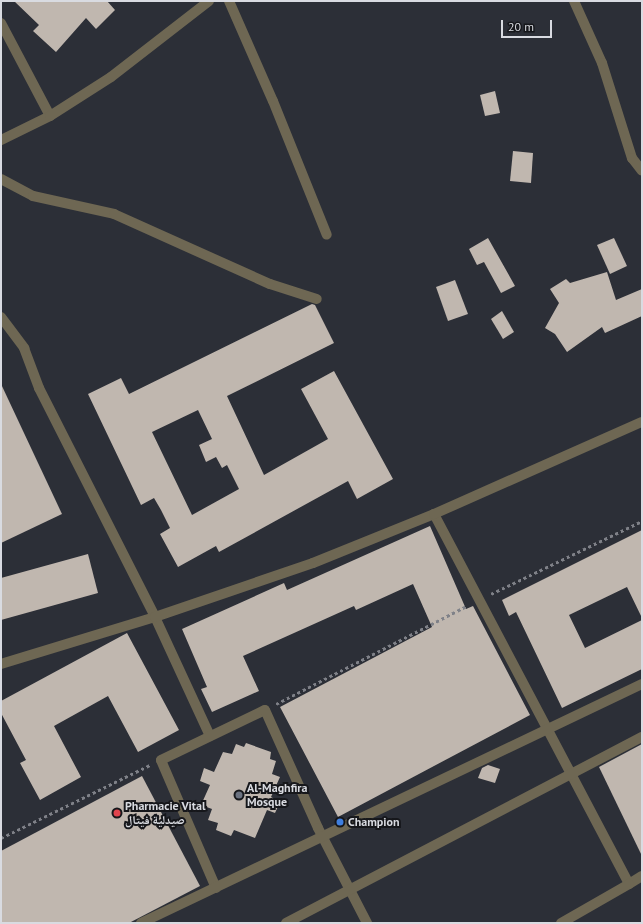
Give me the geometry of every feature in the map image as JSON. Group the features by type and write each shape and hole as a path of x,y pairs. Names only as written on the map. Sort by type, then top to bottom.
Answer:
{"street":[{"path":"1,140 50,116 111,77 209,1"},
{"path":"229,1 273,102 326,235"},
{"path":"574,1 602,63 632,158 642,171"},
{"path":"1,23 50,116"},
{"path":"1,179 33,196 114,214 270,284 317,299"},
{"path":"1,317 24,348 39,388 156,617 210,736"},
{"path":"1,664 156,617 313,563 434,514 642,422"},
{"path":"434,514 629,884"},
{"path":"141,923 642,684"},
{"path":"216,888 161,760 265,710 323,837 367,923"},
{"path":"286,923 642,737"},
{"path":"561,923 642,876"}],"path":[{"path":"265,710 478,600 642,521"},
{"path":"1,838 161,760"}],"building":[{"path":"14,1 107,1 115,10 96,29 86,18 56,52 33,31 39,25"},
{"path":"495,91 500,113 485,116 480,95"},
{"path":"513,151 533,153 531,183 510,181"},
{"path":"488,238 515,286 501,293 484,262 477,265 469,249"},
{"path":"614,238 627,266 610,274 597,245"},
{"path":"607,272 616,300 642,289 642,316 605,333 602,327 567,352 555,334 545,328 559,303 550,289 566,279 570,283"},
{"path":"455,280 468,314 448,321 436,287"},
{"path":"312,304 315,305 334,343 227,396 264,475 328,439 301,389 334,371 393,479 357,499 348,481 219,552 216,546 178,567 160,534 170,528 161,510 154,498 141,505 88,394 121,378 129,394","holes":["198,410 212,439 199,445 206,462 216,457 222,468 227,465 239,489 192,515 152,432"]},
{"path":"502,311 514,332 503,339 491,319"},
{"path":"1,384 62,514 1,543"},
{"path":"430,526 466,609 473,606 530,715 338,817 280,707 432,627 413,584 356,610 354,606 243,656 259,691 212,712 201,689 207,687 182,629 284,583 287,590"},
{"path":"642,530 642,618 627,587 569,615 585,648 642,620 642,669 562,708 516,612 509,616 502,600"},
{"path":"88,554 98,593 1,620 1,578"},
{"path":"127,633 179,730 138,752 108,696 54,726 81,777 40,800 20,763 26,760 1,713 1,701"},
{"path":"246,743 271,752 270,759 276,761 272,774 280,777 271,797 280,802 275,813 267,810 255,838 234,830 231,836 216,830 218,823 208,820 212,809 201,805 210,785 200,781 204,768 214,772 223,752 232,754 236,744 244,747"},
{"path":"642,744 642,856 599,767"},
{"path":"488,765 500,769 495,783 478,778 482,768"},
{"name":"Pharmacie Vital صيدلية فيتال","path":"142,776 200,886 129,923 1,923 1,851"}],"place":[{"name":"Al-Maghfira Mosque","path":"239,795"},
{"name":"Pharmacie Vital صيدلية فيتال","path":"117,813"},
{"name":"Champion","path":"340,822"}]}
